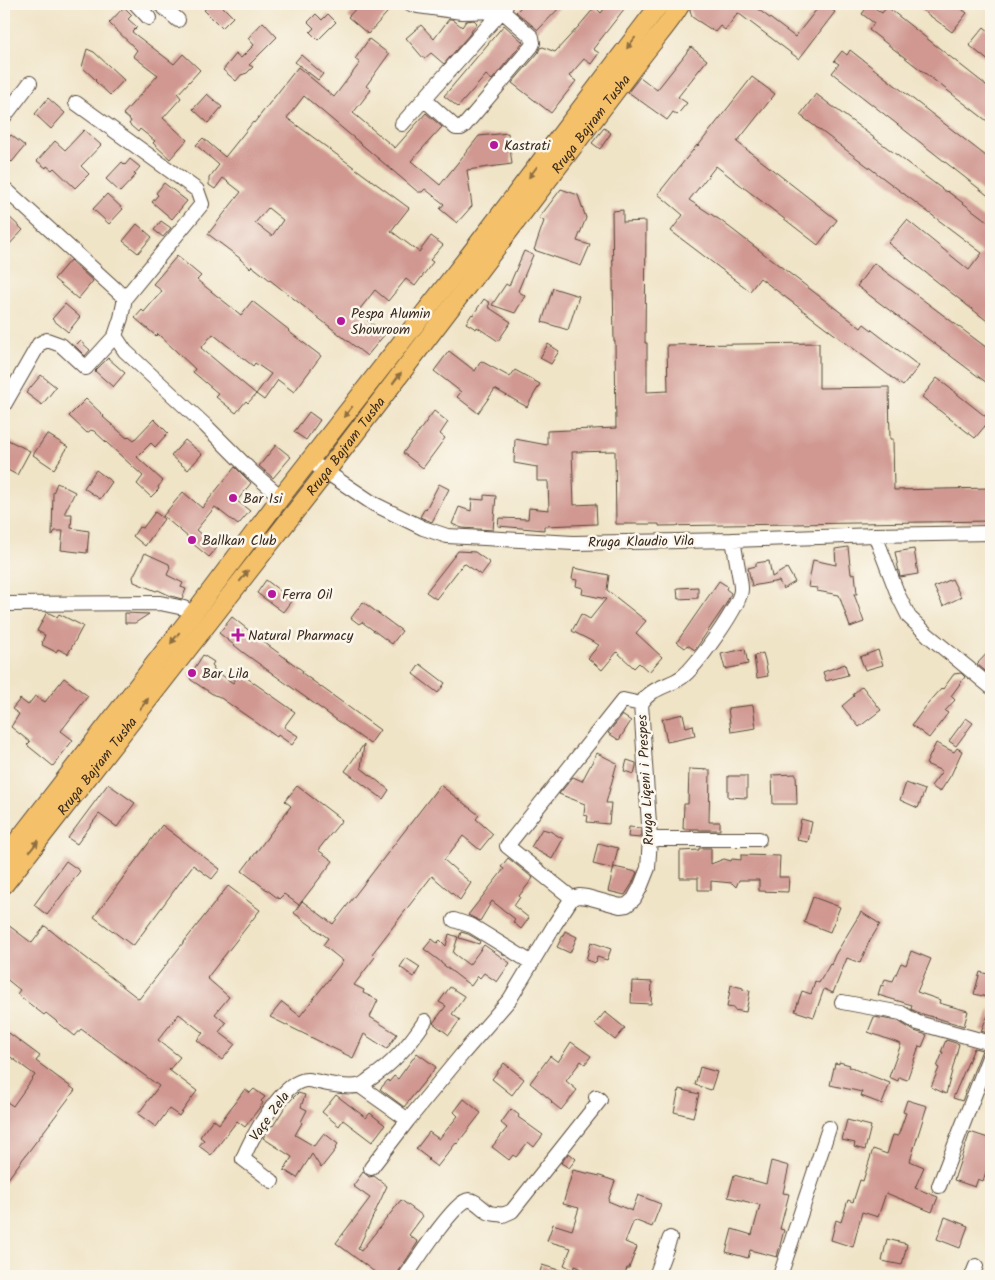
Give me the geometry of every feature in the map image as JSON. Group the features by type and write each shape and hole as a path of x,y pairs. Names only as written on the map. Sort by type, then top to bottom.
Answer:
{"main road":[{"name":"Rruga Bajram Tusha","path":"4,858 564,132 653,7"},
{"name":"Rruga Bajram Tusha","path":"4,885 326,472 674,12"}],"street":[{"path":"136,4 149,18"},
{"path":"160,4 178,20"},
{"path":"411,4 462,12 505,7"},
{"path":"402,124 505,7"},
{"path":"424,98 456,128 464,126 533,43 532,38 505,7"},
{"path":"653,7 674,12"},
{"path":"4,117 30,83"},
{"path":"4,405 39,344 47,340 60,345 86,368 114,336 121,318 125,298 202,204 197,190 76,103"},
{"path":"5,193 125,298"},
{"path":"114,336 125,351 205,425 252,472 282,497"},
{"name":"Rruga Klaudio Vila","path":"310,461 374,504 423,528 447,536 574,543 991,533"},
{"path":"875,535 898,595 909,617 991,687"},
{"name":"Rruga Liqeni i Prespes","path":"572,898 579,896 587,897 612,905 627,905 634,899 640,888 648,868 650,839 641,704 654,691 680,679 690,671 737,604 742,590 733,540"},
{"path":"4,604 160,602 184,608 193,614"},
{"path":"371,1168 408,1120 510,999 572,898 507,846 623,700 641,704"},
{"path":"650,839 759,839"},
{"path":"454,920 472,926 532,963"},
{"path":"842,1002 901,1013 918,1023 991,1043"},
{"path":"408,1120 360,1086 381,1072 394,1060 412,1040 425,1021"},
{"path":"939,1186 991,1052"},
{"name":"Vaçe Zela","path":"272,1181 243,1159 247,1147 270,1110 287,1089 305,1080 335,1085 360,1086"},
{"path":"406,1276 432,1237 464,1201 472,1200 493,1214 503,1215 512,1211 600,1100 596,1096"},
{"path":"780,1276 829,1128"},
{"path":"656,1276 670,1238"}],"building":[{"path":"211,4 220,4 233,17 222,28 204,10"},
{"path":"360,4 395,4 368,34 348,17"},
{"path":"524,4 563,4 538,30 516,12"},
{"path":"608,4 628,4 593,49 599,53 591,64 584,59 569,76 576,81 551,113 512,83 538,53 540,48 543,47 555,52 595,7 601,13"},
{"path":"692,4 751,4 795,37 821,4 835,12 799,59 738,13 725,30 720,26 715,32 692,17 690,10"},
{"path":"869,4 882,13 887,7 991,89 991,124 869,30 874,23 862,14"},
{"path":"914,4 955,4 967,13 952,32"},
{"path":"124,7 132,15 128,19 137,27 132,32 174,64 183,54 200,70 178,94 181,98 163,118 187,140 170,159 153,143 155,141 140,129 138,132 129,124 131,121 123,114 158,75 133,56 137,50 109,23"},
{"path":"316,14 322,20 328,14 336,22 318,40 310,32 314,28 308,22"},
{"path":"449,19 452,19 462,27 466,21 474,20 477,23 444,64 431,53 424,59 406,38 421,25 434,39"},
{"path":"263,22 277,37 249,65 253,67 236,81 223,70 236,54 241,58 254,45 248,38"},
{"path":"504,25 523,42 492,80 486,75 458,107 444,96"},
{"path":"984,27 991,33 991,63 969,45"},
{"path":"369,39 389,54 366,86 371,90 353,113 395,148 426,113 442,127 411,161 440,185 479,136 508,133 512,164 467,170 472,206 457,223 440,209 444,204 425,189 422,192 418,192 304,96 287,118 409,208 391,231 419,252 431,236 443,245 430,260 433,262 415,286 406,279 388,301 375,290 359,310 358,313 385,334 367,356 208,234 241,192 223,178 215,189 209,185 209,178 219,165 196,145 203,138 225,157 298,67 334,97 360,63 355,59","holes":["268,208 283,220 272,236 255,223"]},
{"path":"691,47 707,60 678,97 687,103 677,115 673,112 667,120 628,92 640,77 657,90"},
{"path":"87,49 94,52 124,80 110,95 82,67"},
{"path":"850,50 991,160 991,198 832,73 839,64 834,61 842,51 847,55"},
{"path":"301,55 323,74 318,80 295,62"},
{"path":"752,77 775,94 737,142 837,220 818,245 716,166 689,200 720,220 861,328 864,324 919,366 903,386 760,278 750,291 671,231 683,215 658,194"},
{"path":"207,94 222,107 208,123 193,109"},
{"path":"816,94 991,224 991,324 888,243 907,220 969,270 982,253 800,115"},
{"path":"48,98 65,113 51,129 35,114"},
{"path":"604,128 611,133 600,149 592,143"},
{"path":"84,130 101,145 81,166 89,174 75,188 54,168 52,170 47,166 46,168 37,161 55,141 65,150"},
{"path":"11,135 25,146 4,170 4,143"},
{"path":"130,159 140,167 134,174 136,175 120,192 106,179 122,162 125,165"},
{"path":"164,183 187,201 172,219 152,202"},
{"path":"561,189 578,195 586,218 577,241 590,245 581,266 534,250 544,221 539,218"},
{"path":"107,194 123,209 109,224 93,209"},
{"path":"623,210 623,222 646,221 645,343 647,343 647,392 668,391 667,345 819,343 819,388 889,387 890,439 893,439 894,490 991,488 991,521 659,526 659,524 616,524 615,451 572,452 574,505 596,504 597,524 544,526 544,530 498,526 499,518 528,519 529,508 549,510 548,481 537,481 537,467 514,463 515,439 547,445 547,431 616,428 612,211"},
{"path":"4,212 23,230 4,250"},
{"path":"161,221 171,228 163,237 154,230"},
{"path":"137,224 152,237 138,253 123,241"},
{"path":"524,251 533,255 518,291 525,296 515,313 492,305 506,284 509,286"},
{"path":"177,256 201,276 197,280 241,315 252,301 321,356 294,392 278,380 264,400 256,394 248,403 246,401 236,413 216,397 219,394 193,372 195,369 158,334 156,336 135,318 142,310 144,312 162,291 153,284","holes":["213,334 253,366 255,363 271,374 256,394 201,348"]},
{"path":"70,260 93,281 78,299 54,279"},
{"path":"874,263 991,351 991,377 987,383 857,286"},
{"path":"553,288 579,296 568,330 542,322"},
{"path":"484,299 490,303 488,307 511,322 498,341 477,327 476,329 466,323"},
{"path":"65,304 80,317 68,332 52,319"},
{"path":"80,341 90,350 85,356 75,346"},
{"path":"548,344 559,351 551,364 540,358"},
{"path":"449,351 475,371 481,361 510,377 515,370 540,384 527,407 495,389 478,413 457,397 461,392 434,371"},
{"path":"108,358 125,373 113,387 95,371"},
{"path":"41,375 56,387 42,405 26,393"},
{"path":"937,378 990,420 975,438 922,397"},
{"path":"86,399 127,438 129,436 134,440 154,419 168,433 155,447 151,443 137,457 163,481 158,487 159,489 151,497 137,484 143,476 94,431 91,430 87,433 69,416"},
{"path":"434,411 448,422 440,434 445,438 423,468 403,453"},
{"path":"309,412 320,420 306,440 294,432"},
{"path":"47,434 68,447 54,469 33,455"},
{"path":"4,438 30,451 17,475 4,468"},
{"path":"185,440 202,454 188,470 171,456"},
{"path":"276,445 291,457 273,478 259,466"},
{"path":"235,467 251,483 237,501 250,511 238,525 215,507 196,530 217,548 209,557 163,516 183,492 202,508"},
{"path":"96,470 112,482 100,499 84,488"},
{"path":"57,483 75,492 64,514 72,514 71,528 89,531 87,553 61,550 63,531 55,531 52,536 53,493"},
{"path":"439,484 449,489 432,522 420,517"},
{"path":"484,495 496,496 493,530 462,528 452,524 459,507 471,511 472,499 484,500"},
{"path":"155,512 164,519 145,546 133,536 139,527 143,528"},
{"path":"848,547 851,574 855,573 857,594 854,594 864,622 850,627 839,595 817,591 818,588 808,587 813,560 836,565 835,549"},
{"path":"914,549 918,574 900,577 895,552"},
{"path":"458,551 475,552 490,563 481,575 464,563 436,599 426,592"},
{"path":"145,553 169,564 170,568 167,575 183,583 181,587 186,589 182,599 134,582 133,577"},
{"path":"769,561 772,577 787,568 795,582 783,589 779,581 752,586 748,568 756,566 756,563"},
{"path":"574,568 609,575 607,590 646,621 636,633 662,657 649,672 639,663 634,668 617,652 602,670 588,658 599,645 572,631 581,614 590,619 606,599 582,594 583,588 576,586 577,580 572,579"},
{"path":"952,579 961,597 943,606 934,587"},
{"name":"Ferra Oil","path":"266,580 292,600 283,612 257,593"},
{"path":"719,581 727,586 726,589 731,593 726,604 695,650 687,645 685,648 677,642"},
{"path":"698,587 698,598 678,599 677,588"},
{"path":"363,602 402,631 392,644 362,622 359,624 351,618"},
{"path":"47,612 57,617 59,614 83,626 68,654 58,649 56,652 42,645 45,635 37,631"},
{"path":"125,613 149,614 135,623 125,623"},
{"path":"232,617 303,671 302,673 380,730 370,744 219,633"},
{"path":"745,649 748,664 725,669 721,654"},
{"path":"991,649 991,676 977,664"},
{"path":"878,650 883,665 865,670 860,657"},
{"path":"763,653 768,676 757,678 754,656"},
{"path":"203,655 214,662 212,665 213,669 233,683 240,673 295,712 284,727 298,736 292,745 191,680 189,673"},
{"path":"420,664 445,683 438,693 413,674"},
{"path":"845,664 848,675 826,681 823,672"},
{"path":"961,673 965,677 951,696 955,700 945,711 948,713 929,738 912,725 954,674"},
{"path":"64,678 88,696 61,731 73,740 53,766 27,745 30,742 11,727 19,714 12,709 20,699 28,705 35,696 45,702"},
{"path":"862,686 881,710 859,727 842,706"},
{"path":"753,705 756,728 731,732 728,708"},
{"path":"683,714 686,727 693,725 695,736 667,742 662,719"},
{"path":"622,715 631,721 619,740 608,733"},
{"path":"966,718 973,723 956,746 949,741"},
{"path":"936,743 954,752 957,748 962,751 951,775 940,792 931,786 942,771 926,764"},
{"path":"364,744 361,768 389,790 383,799 345,771"},
{"path":"597,753 617,763 606,803 611,803 609,824 587,822 588,816 584,815 585,804 559,794 573,777 582,781"},
{"path":"627,760 636,763 634,774 624,771"},
{"path":"689,769 710,770 709,822 720,822 720,830 683,829 684,804 688,804"},
{"path":"796,774 797,804 773,804 772,775"},
{"path":"728,776 747,776 747,798 728,797"},
{"path":"906,783 925,790 918,808 900,800"},
{"path":"108,784 135,803 117,827 99,814 77,844 68,838"},
{"path":"440,785 479,815 476,819 493,834 480,850 463,836 444,860 471,883 460,900 432,876 372,954 375,957 354,985 364,990 363,993 378,1000 370,1017 397,1034 387,1049 364,1034 353,1058 270,1017 282,1002 300,1016 343,961 323,945 328,938 294,913 302,901 333,924"},
{"path":"297,786 342,820 318,850 333,861 299,905 284,894 279,899 242,871 291,806 285,801"},
{"path":"801,819 812,822 808,842 797,840"},
{"path":"162,825 220,869 212,879 193,865 133,946 94,917"},
{"path":"629,827 641,828 641,838 628,837"},
{"path":"542,829 550,831 563,839 552,859 531,847"},
{"path":"598,843 618,848 613,869 593,864"},
{"path":"699,848 711,848 711,864 724,859 731,861 732,859 741,860 741,855 780,856 779,877 789,877 788,892 759,891 759,880 739,880 736,887 732,883 711,881 711,890 698,890 698,878 680,878 680,851 699,850"},
{"path":"508,858 533,878 514,906 529,918 521,929 513,922 515,919 492,901 480,921 468,915 504,869 501,867"},
{"path":"66,861 80,871 47,915 34,905"},
{"path":"614,867 637,872 625,895 608,891"},
{"path":"228,886 260,910 207,978 229,997 215,1014 226,1023 219,1032 235,1044 222,1060 197,1040 203,1033 179,1014 158,1040 180,1057 169,1070 197,1091 179,1116 169,1109 156,1127 138,1114 159,1086 81,1029 75,1036 46,1013 44,1015 17,994 20,990 4,977 4,922 32,943 45,926 139,999"},
{"path":"813,897 840,907 830,932 804,922"},
{"path":"861,912 880,924 868,944 860,963 847,958 833,993 824,989 814,1017 795,1011 802,991 811,994 815,981 819,983 831,965"},
{"path":"565,931 577,937 570,953 557,947"},
{"path":"461,932 480,941 479,944 459,938"},
{"path":"449,934 458,937 453,953 469,965 484,945 510,963 497,982 484,973 480,978 478,976 471,986 424,949 432,939 437,943 440,940 446,946"},
{"path":"591,942 611,949 607,960 597,957 596,963 586,960"},
{"path":"911,951 931,959 917,992 940,1000 939,1003 968,1011 964,1026 919,1013 911,1009 912,1005 878,995 885,979 893,981 901,963 906,965"},
{"path":"406,958 420,967 414,977 400,967"},
{"path":"980,972 991,975 991,998 974,994"},
{"path":"632,981 652,982 651,1004 631,1003"},
{"path":"731,985 750,991 746,1012 727,1007"},
{"path":"450,987 464,996 464,998 452,1014 460,1020 449,1035 433,1023 446,1006 439,1002"},
{"path":"991,1008 991,1034 981,1031"},
{"path":"605,1012 625,1028 615,1040 595,1024"},
{"path":"874,1017 898,1021 914,1031 927,1035 922,1047 919,1046 907,1080 899,1077 898,1081 889,1077 901,1044 868,1032"},
{"path":"9,1033 40,1056 36,1061 75,1090 4,1184 4,1100 13,1106 35,1075 4,1052 4,1040"},
{"path":"946,1040 959,1044 946,1094 931,1087 939,1068 937,1067"},
{"path":"571,1042 591,1056 585,1064 581,1061 566,1081 577,1090 561,1110 530,1083 550,1056 558,1062"},
{"path":"974,1048 982,1050 962,1101 953,1098"},
{"path":"417,1053 436,1067 404,1107 380,1089 394,1076 398,1079"},
{"path":"839,1062 890,1083 882,1104 861,1096 862,1092 830,1085 835,1063 839,1064"},
{"path":"504,1063 524,1079 512,1095 492,1079"},
{"path":"700,1067 717,1072 711,1090 695,1085"},
{"path":"245,1089 250,1093 254,1089 265,1097 261,1101 263,1103 245,1127 237,1121 211,1155 199,1146 204,1140 200,1137 213,1119 219,1124"},
{"path":"679,1089 699,1094 693,1117 674,1112"},
{"path":"298,1093 305,1095 301,1107 307,1110 295,1135 314,1146 324,1133 338,1144 321,1168 312,1154 297,1178 284,1170 292,1157 263,1138 273,1126 284,1107"},
{"path":"336,1095 366,1118 370,1113 385,1125 372,1142 343,1120 339,1126 322,1112"},
{"path":"464,1099 481,1113 437,1167 416,1149 429,1132 439,1139 458,1116 454,1112"},
{"path":"907,1100 927,1106 910,1161 924,1167 915,1188 938,1197 932,1212 886,1193 878,1217 862,1212 853,1247 831,1240 836,1220 841,1222 848,1200 853,1202 860,1180 863,1181 873,1149 887,1154 893,1135 898,1136 906,1113 903,1112"},
{"path":"511,1109 519,1115 518,1117 543,1135 534,1147 528,1142 516,1157 513,1155 509,1160 492,1147 507,1128 501,1123"},
{"path":"847,1120 871,1126 865,1150 854,1147 855,1143 842,1140"},
{"path":"970,1132 991,1139 989,1148 991,1149 991,1157 983,1181 978,1179 975,1187 954,1180"},
{"path":"569,1153 576,1159 569,1168 561,1163"},
{"path":"771,1161 789,1166 783,1193 789,1194 780,1229 784,1230 777,1257 750,1250 748,1258 726,1252 732,1229 752,1235 760,1205 728,1197 734,1175 766,1184"},
{"path":"573,1170 615,1181 608,1201 632,1211 638,1195 661,1204 652,1227 634,1220 625,1242 637,1247 624,1276 600,1276 575,1266 574,1270 564,1265 571,1248 547,1241 553,1224 572,1230 579,1208 563,1204"},
{"path":"363,1172 369,1177 374,1176 387,1186 358,1249 361,1251 401,1200 423,1216 409,1235 418,1242 397,1276 380,1276 336,1243 370,1198 353,1186"},
{"path":"945,1217 968,1226 960,1248 937,1239"},
{"path":"887,1239 907,1244 902,1265 882,1261"},
{"path":"542,1265 572,1274 572,1276 539,1276"}],"place":[{"name":"Kastrati","path":"494,145"},
{"name":"Pespa Alumin Showroom","path":"341,321"},
{"name":"Bar Isi","path":"233,498"},
{"name":"Ballkan Club","path":"192,540"},
{"name":"Ferra Oil","path":"272,594"},
{"name":"Natural Pharmacy","path":"238,635"},
{"name":"Bar Lila","path":"192,673"}]}
